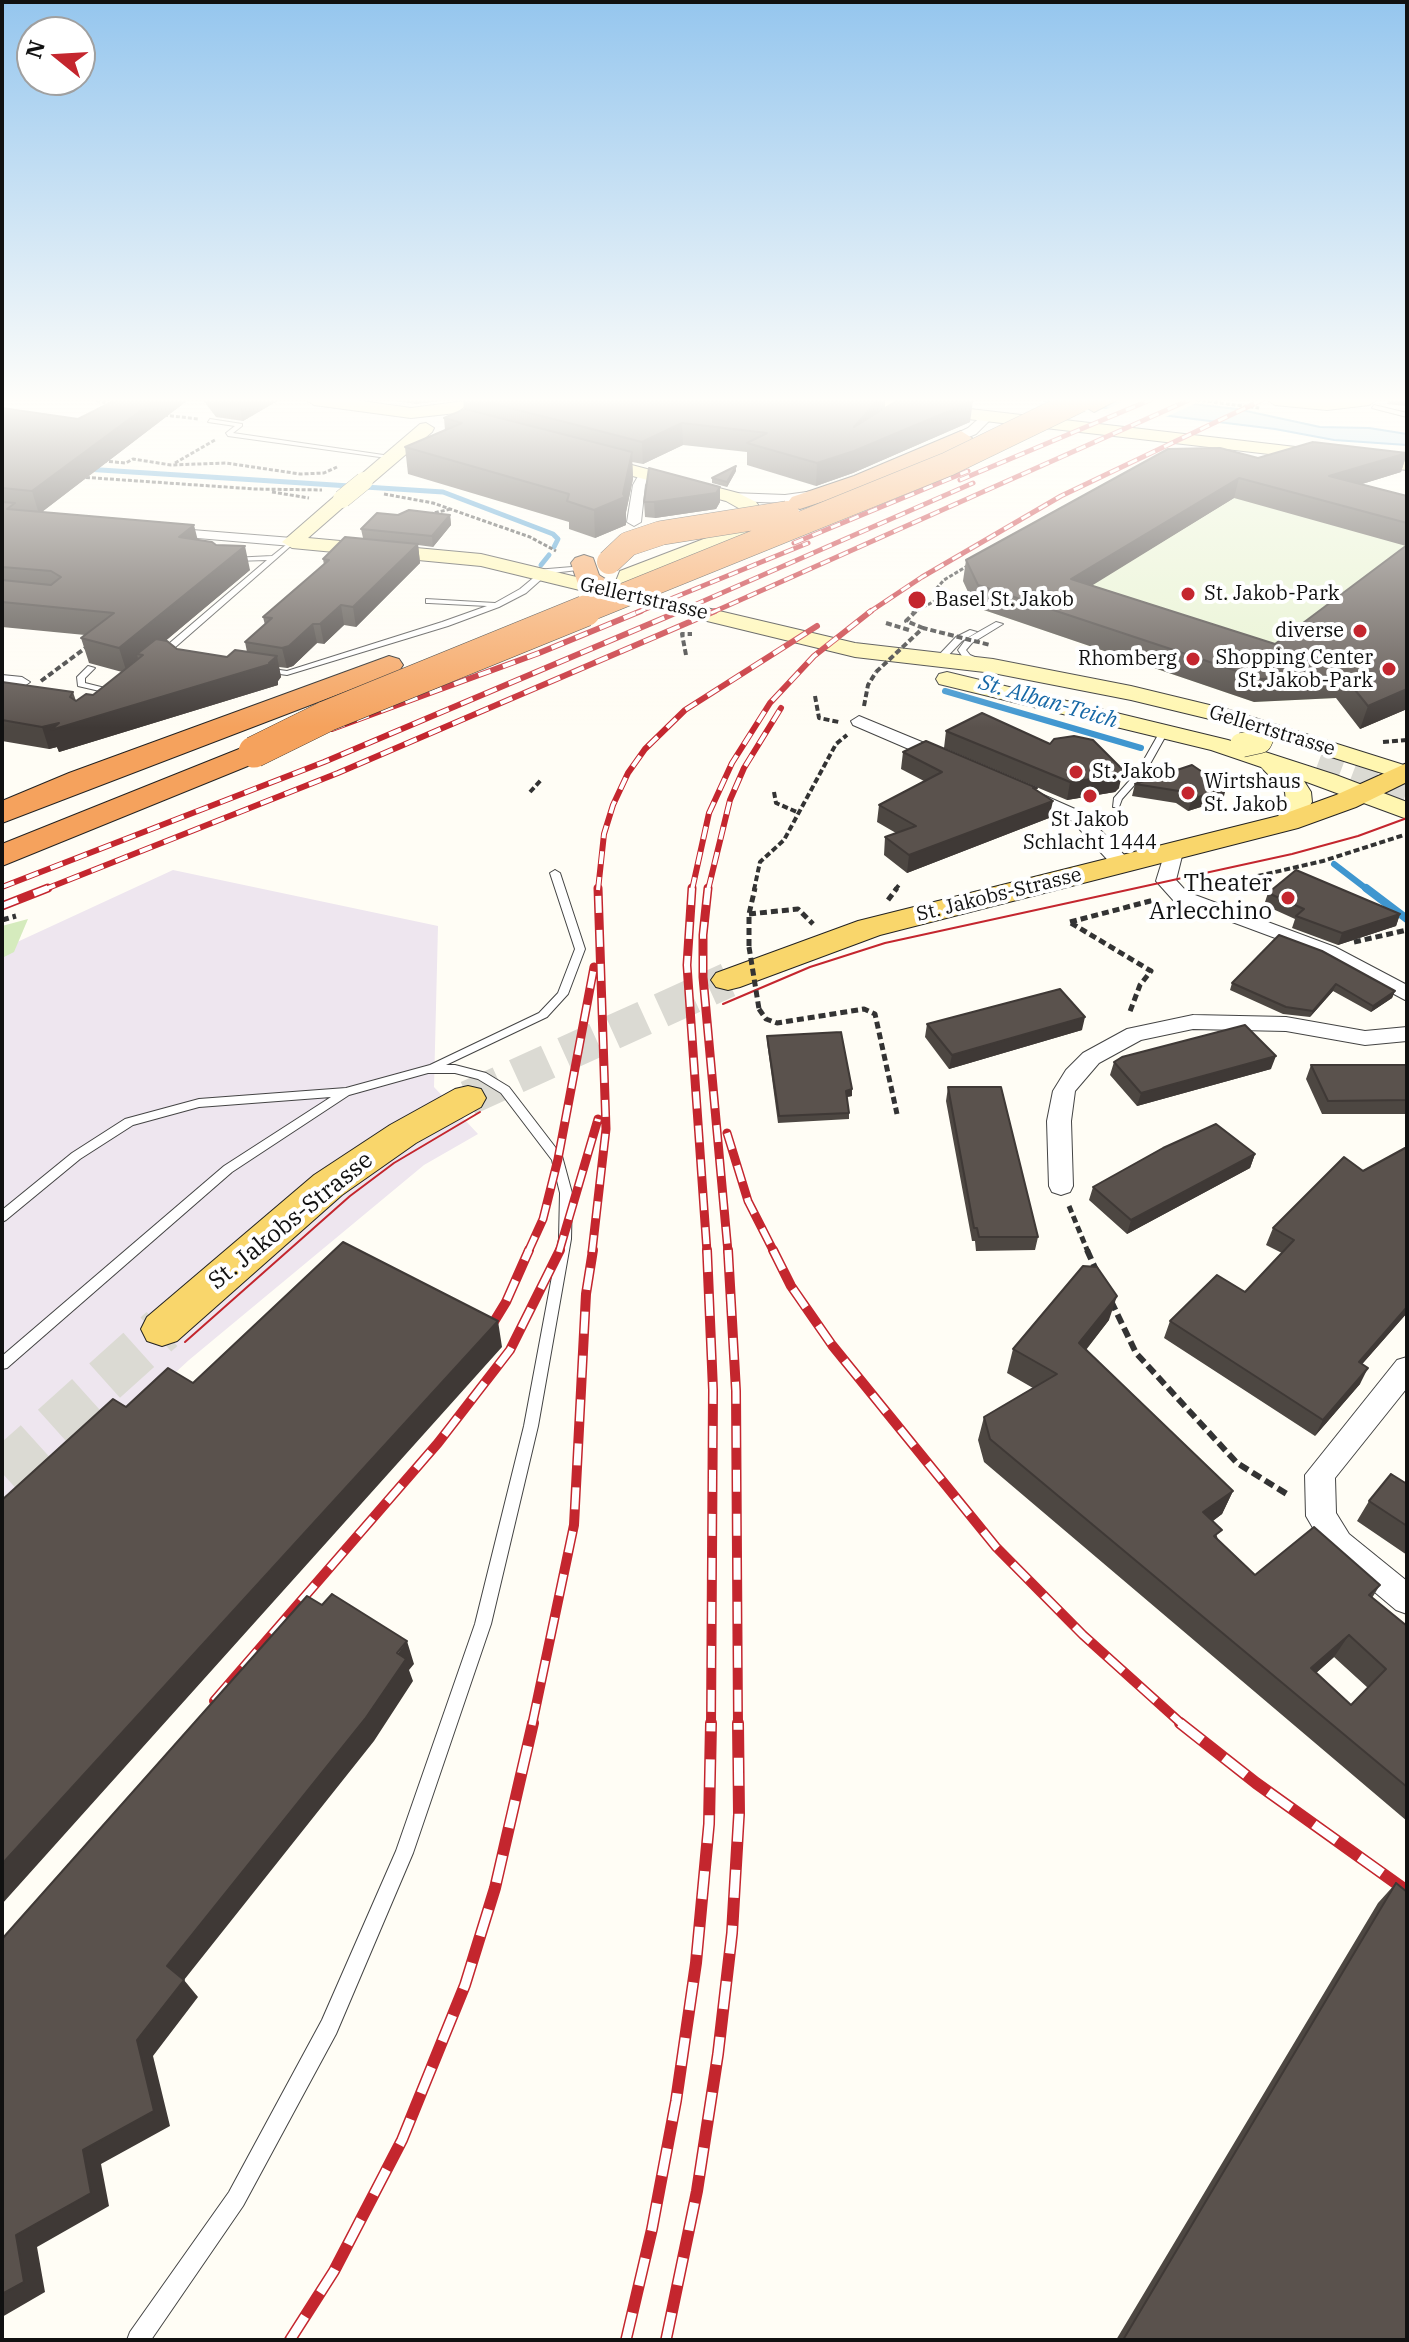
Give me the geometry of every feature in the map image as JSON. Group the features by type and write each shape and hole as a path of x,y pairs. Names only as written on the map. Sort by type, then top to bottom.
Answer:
{"highway":[{"path":"623,591 591,584 596,547 640,528 755,509"},
{"path":"2,813 80,780 336,687 798,509"},
{"path":"592,564 628,544 661,533 822,509"},
{"path":"2,856 327,716 839,509"},
{"path":"2,782 389,665"},
{"path":"2,831 251,748"}],"main road":[{"name":"St. Jakobs-Strasse","path":"728,980 869,928 1288,822 1363,793 1406,772"},
{"name":"St. Jakobs-Strasse","path":"162,1329 328,1185 403,1134 468,1098"}],"street":[{"path":"292,542 323,509"},
{"path":"634,522 636,509"},
{"path":"623,591 624,579 632,572 749,527 756,514 752,509"},
{"name":"Gellertstrasse","path":"153,530 467,558 623,591 855,650 968,685 1230,745 1267,761 1363,793 1406,823"},
{"path":"855,650 1174,715 1320,758"},
{"name":"Gellertstrasse","path":"855,650 940,659 992,656 1262,729 1406,772"},
{"path":"857,723 965,766"},
{"path":"1230,745 1260,741 1262,729"},
{"path":"1267,761 1285,774 1298,792 1299,802 1288,822"},
{"path":"1008,784 1078,817 1122,864"},
{"path":"1174,852 1166,881 1178,894 1328,951 1407,994"},
{"path":"1061,1186 1059,1121 1064,1091 1091,1058 1135,1034 1193,1022 1286,1024 1365,1038 1407,1034"},
{"path":"1407,1368 1320,1475 1321,1516 1338,1543 1407,1600"}],"lane":[{"path":"149,665 292,542"},
{"path":"227,562 245,556 274,558"},
{"path":"256,669 287,673 496,605 522,591 536,573 592,564"},
{"path":"429,601 496,605"},
{"path":"940,659 959,639 999,624 969,641 962,650 967,657 992,656"},
{"path":"161,655 177,657"},
{"path":"91,668 81,677 81,684 110,696 126,684"},
{"path":"1116,805 1118,798 1141,773 1165,730"},
{"path":"2,1217 76,1156 129,1122 199,1103 346,1092 428,1069 543,1015 563,994 580,949 555,873"},
{"path":"138,2340 236,2199 329,2027 404,1853 483,1624 531,1426 565,1239 566,1193 563,1175 558,1159 505,1090 482,1076 455,1069 428,1069"},
{"path":"2,1364 228,1169 346,1092"}],"path":[{"path":"422,515 451,509"},
{"path":"453,509 530,537 556,551"},
{"path":"969,565 944,580 936,589 948,594 912,613 906,621 920,630 992,656"},
{"path":"886,623 909,630"},
{"path":"897,1114 875,1014 864,1009 777,1023 766,1019 759,1009 749,947 749,914 760,862 784,840 836,744 857,723 868,685 876,672 920,630"},
{"path":"686,655 682,634 696,633"},
{"path":"12,689 37,685 99,637"},
{"path":"815,696 819,718 857,723"},
{"path":"1383,742 1407,740"},
{"path":"530,792 542,779"},
{"path":"774,792 776,803 797,812"},
{"path":"1135,1034 1129,1016 1140,985 1151,971 1070,922 1323,861 1406,823"},
{"path":"749,914 798,909 818,929"},
{"path":"2,920 16,916"},
{"path":"1349,943 1407,930"},
{"path":"1061,1186 1102,1281"},
{"path":"1109,1296 1136,1353 1237,1463 1321,1516"}],"shaded area":[{"path":"173,870 438,926 434,1087 478,1134 424,1165 189,1360 2,1533 2,949"}],"green space":[{"name":"St. Jakob-Park","path":"1092,509 1364,509 1407,518 1407,639 1336,698 1254,702 975,607 963,581"},
{"path":"28,919 14,952 2,958 2,926"}],"building":[{"path":"2,509 194,525 179,537 216,545 245,546 119,648 81,638 114,613 2,602 2,580 51,585 61,577 51,571 2,567"},
{"path":"1058,509 1187,509 1071,579 1275,644 1407,545 1407,689 1368,706 1343,675 1261,679 978,585 966,560"},
{"path":"1356,509 1407,509 1407,523"},
{"path":"409,510 450,515 432,536 361,529 377,513 398,515"},
{"path":"345,537 418,544 353,607 341,605 320,624 313,624 289,646 282,648 245,642 272,618 263,617 329,560 323,559"},
{"path":"156,639 167,641 177,649 227,657 235,650 277,656 269,663 274,663 51,730 59,723 42,727 2,720 2,682 73,692 70,697 76,701 86,694 93,695 143,655 137,654"},
{"path":"982,713 1050,744 1054,739 1074,736 1093,740 1123,770 1119,775 1070,782 946,731"},
{"path":"926,741 1037,788 1033,788 1053,801 909,855 885,837 916,826 879,805 942,772 903,752"},
{"path":"1192,765 1226,788 1192,799 1179,791 1135,784"},
{"path":"1296,870 1400,914 1342,933 1296,916 1304,909 1268,893"},
{"path":"1279,935 1322,951 1395,991 1373,1006 1336,984 1313,1011 1286,1007 1232,983"},
{"path":"1060,989 1085,1017 952,1055 927,1024"},
{"path":"1245,1025 1276,1056 1141,1093 1114,1062 1122,1057"},
{"path":"841,1032 852,1089 846,1091 849,1113 779,1116 767,1036"},
{"path":"1311,1065 1407,1065 1407,1100 1328,1101"},
{"path":"948,1087 1001,1087 1038,1237 979,1237 977,1228 974,1228"},
{"path":"1216,1124 1255,1154 1131,1220 1093,1187 1163,1148"},
{"path":"1405,1148 1407,1307 1359,1362 1368,1368 1323,1420 1170,1321 1217,1275 1245,1292 1294,1240 1273,1228 1344,1157 1363,1171"},
{"path":"343,1242 498,1321 2,1864 2,1500 113,1399 126,1407 168,1368 193,1383"},
{"path":"1083,1266 1097,1267 1117,1296 1079,1343 1233,1491 1203,1512 1222,1530 1214,1536 1255,1575 1314,1527 1380,1585 1369,1595 1407,1626 1407,1787 990,1439 984,1417 1057,1374 1013,1349","holes":["1349,1635 1386,1669 1351,1705 1311,1668"]},
{"path":"1391,1474 1407,1484 1407,1526 1369,1501"},
{"path":"332,1594 407,1641 397,1653 406,1659 365,1719 167,1966 184,1980 137,2040 154,2111 83,2150 91,2193 16,2235 24,2282 2,2294 2,1939 307,1596 322,1605"},
{"path":"1396,1883 1407,1892 1407,2340 1123,2340"}],"waterway":[{"name":"St. Alban-Teich","path":"488,509 553,534 558,539 554,547"},
{"name":"St. Alban-Teich","path":"541,565 549,555"},
{"name":"St. Alban-Teich","path":"945,691 1141,748"},
{"name":"St. Alban-Teich","path":"1334,864 1368,890"},
{"name":"St. Alban-Teich","path":"1366,888 1407,919"}],"tunnel":[{"path":"1320,758 1407,791"},
{"path":"468,1098 728,980"},
{"path":"2,1473 162,1329"}],"tram line":[{"path":"723,1004 810,967 885,943 1292,854 1358,836 1407,818"},
{"path":"185,1342 350,1196 394,1163 480,1112"}],"railway":[{"path":"794,543 875,509"},
{"path":"676,613 913,509"},
{"path":"711,613 944,509"},
{"path":"871,611 922,577 1038,509"},
{"path":"636,613 808,543"},
{"path":"332,729 539,653 641,611"},
{"path":"2,887 324,762 680,611"},
{"path":"43,890 338,773 715,611"},
{"path":"692,890 709,813 732,763 770,703 814,656 871,611"},
{"path":"598,890 604,834 613,805 628,773 645,749 685,710 817,626"},
{"path":"708,890 730,800 744,768 781,708"},
{"path":"2,906 48,888"},
{"path":"692,888 687,965 707,1252"},
{"path":"708,888 703,977 728,1252"},
{"path":"592,1252 606,1129 598,890"},
{"path":"528,1252 543,1219 558,1159 594,967"},
{"path":"559,1252 598,1119"},
{"path":"727,1133 748,1201 774,1252"},
{"path":"484,1338 506,1302 529,1250"},
{"path":"532,1725 574,1525 586,1294 593,1250"},
{"path":"707,1250 713,1390 711,1725"},
{"path":"728,1250 736,1391 738,1725"},
{"path":"214,1701 438,1443 510,1350 559,1252"},
{"path":"774,1252 791,1286 832,1345 996,1547 1083,1635 1183,1725"},
{"path":"290,2340 334,2271 402,2140 465,1985 495,1888 533,1723"},
{"path":"626,2340 652,2229 676,2101 696,1963 709,1824 711,1723"},
{"path":"666,2340 697,2191 718,2054 732,1933 739,1814 738,1723"},
{"path":"1180,1723 1256,1783 1407,1891"}],"place":[{"name":"St. Jakob-Park","path":"1188,594"},
{"name":"Basel St. Jakob","path":"917,600"},
{"name":"diverse","path":"1360,631"},
{"name":"Rhomberg","path":"1193,659"},
{"name":"Shopping Center St. Jakob-Park","path":"1389,669"},
{"name":"St. Jakob","path":"1076,772"},
{"name":"Wirtshaus St. Jakob","path":"1188,793"},
{"name":"St Jakob Schlacht 1444","path":"1090,796"},
{"name":"Theater Arlecchino","path":"1288,898"}]}
